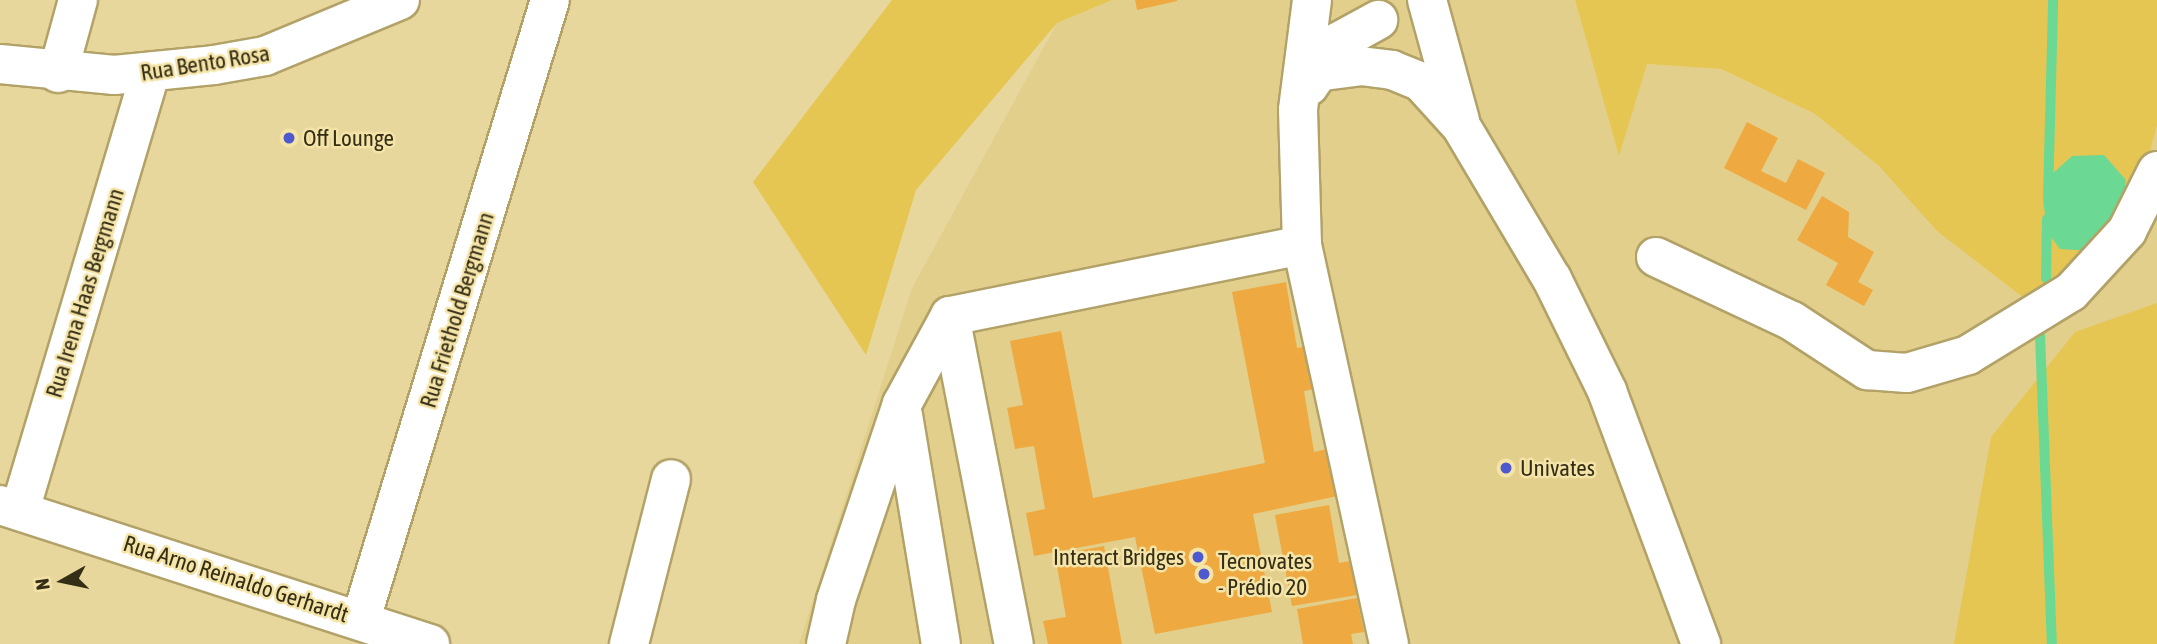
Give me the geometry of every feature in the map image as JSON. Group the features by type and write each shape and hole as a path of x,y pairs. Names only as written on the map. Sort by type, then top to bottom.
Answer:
{"street":[{"path":"58,73 78,0"},
{"name":"Rua Bento Rosa","path":"0,64 58,73 150,75 265,56 400,0"},
{"name":"Rua Friethold Bergmann","path":"361,619 550,0"},
{"path":"1312,0 1298,110 1302,246 1389,644"},
{"path":"1298,110 1316,72 1338,42 1368,10 1401,19 1421,0"},
{"path":"1427,0 1461,126"},
{"path":"1316,72 1361,66 1392,70 1421,82 1461,126 1552,279 1607,391 1701,644"},
{"name":"Rua Irena Haas Bergmann","path":"10,508 150,75"},
{"path":"1656,257 1792,321 1867,370 1907,373 1968,355 2071,292 2127,231 2157,172"},
{"path":"950,316 1302,246"},
{"path":"826,644 902,404 950,316"},
{"path":"950,316 1014,644"},
{"path":"902,404 941,644"},
{"path":"629,644 671,479"},
{"name":"Rua Arno Reinaldo Gerhardt","path":"10,508 361,619 430,644"},
{"path":"1665,548 1681,644"}],"shaded area":[{"path":"892,0 1112,0 1057,23 916,190 866,355 753,182"},
{"name":"Univates","path":"1112,0 1575,0 1619,155 1646,64 1720,69 1815,114 1879,166 2140,187 2157,126 2157,644 799,644 912,288 1057,23"},
{"path":"1575,0 2157,0 2157,126 2140,187 2097,258 2024,298 1937,231 1879,166 1815,114 1721,69 1647,64 1619,156"},
{"path":"2104,155 2126,180 2122,207 2092,251 2060,249 2048,233 2043,201 2051,175 2072,156"},
{"path":"2157,303 2157,644 1954,644 1991,437 2075,332"}],"building":[{"path":"1135,0 1177,0 1177,1 1137,10"},
{"path":"1747,122 1778,138 1761,171 1786,183 1798,159 1825,173 1806,210 1724,168"},
{"path":"1822,196 1849,212 1848,237 1874,252 1858,282 1873,290 1864,306 1826,285 1838,263 1797,240"},
{"path":"1286,282 1297,348 1316,345 1323,387 1304,391 1314,452 1337,447 1347,494 1253,514 1272,612 1155,634 1135,537 1034,556 1026,513 1045,509 1034,446 1015,449 1007,408 1023,405 1010,341 1061,331 1093,498 1265,463 1232,292"},
{"path":"1329,505 1339,563 1356,560 1363,594 1292,606 1275,515"},
{"path":"1104,546 1122,644 1048,644 1043,621 1066,617 1055,555"},
{"path":"1357,598 1364,632 1351,634 1353,644 1303,644 1297,609"}],"waterway":[{"path":"2048,197 2053,0"},
{"path":"2046,278 2047,219"},
{"path":"2040,335 2052,644"}],"place":[{"name":"Off Lounge","path":"289,138"},
{"name":"Univates","path":"1506,468"},
{"name":"Interact Bridges","path":"1198,557"},
{"name":"Tecnovates - Prédio 20","path":"1204,574"}]}
